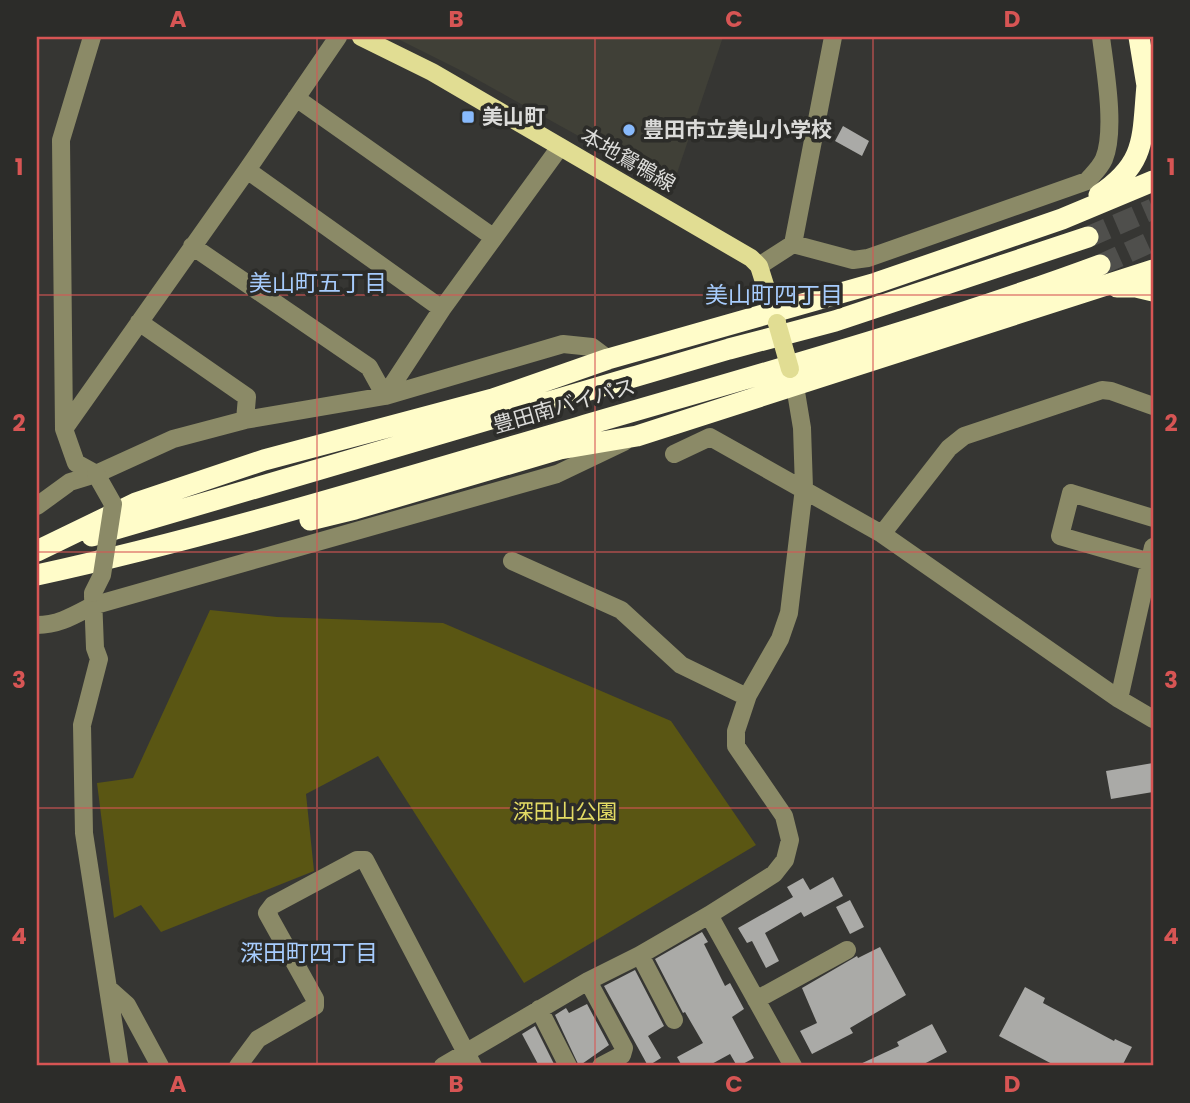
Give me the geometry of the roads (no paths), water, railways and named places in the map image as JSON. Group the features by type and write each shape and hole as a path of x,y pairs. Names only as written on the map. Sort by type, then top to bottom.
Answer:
{"highway":[{"path":"1139,37 1153,128"},
{"path":"1062,219 1116,183 1133,164 1140,148 1147,85"},
{"path":"37,552 136,503 264,460 493,399 608,359 775,317 1062,219 1153,181"},
{"name":"豊田南バイパス","path":"37,552 835,321 1088,237"},
{"name":"豊田南バイパス","path":"37,575 246,524 845,350 1026,292 1100,265"},
{"path":"92,562 159,554 355,509 560,449 637,436 792,378 1104,288 1153,270"},
{"path":"1104,288 1136,287 1153,291"}],"main road":[{"name":"本地鴛鴨線","path":"361,37 432,72 714,235 759,266"},
{"path":"759,266 792,378"}],"street":[{"path":"92,37 61,139 64,429 76,463 96,474 113,504 102,575 92,599 95,648 99,660 82,725 84,834 120,1066"},
{"path":"64,429 338,37"},
{"path":"759,266 793,244 833,37"},
{"path":"793,244 853,260 868,258 1087,181 1105,157 1109,140 1108,98 1101,37"},
{"path":"296,98 494,237"},
{"path":"385,397 442,309 560,147"},
{"path":"247,170 442,309"},
{"path":"986,215 996,242"},
{"path":"192,246 369,367 385,397"},
{"path":"139,322 247,397 245,420"},
{"path":"37,506 70,482 96,474 173,439 245,420 385,397 563,344 592,347 608,359"},
{"path":"443,1066 469,1060 539,1009 640,955 774,874 785,860 790,832 784,816 736,746 740,716 747,698 780,639 789,613 804,488 802,428 792,378"},
{"path":"883,534 949,447 964,436 1102,390 1153,406"},
{"path":"37,625 63,621 92,599 557,474 637,436"},
{"path":"674,454 710,437 804,488 883,534 1119,699 1153,719"},
{"path":"1119,699 1151,554 1060,536 1071,493 1153,518"},
{"path":"512,561 621,610 681,665 747,698"},
{"path":"238,1066 258,1039 315,1006 315,999 267,913 273,905 357,860 365,860 469,1060"},
{"path":"709,915 793,1066"},
{"path":"756,1000 847,950"},
{"path":"640,955 674,1020"},
{"path":"588,981 624,1048 622,1055 601,1066"},
{"path":"109,989 127,1005 160,1066"},
{"path":"539,1009 568,1066"}],"tunnel":[{"path":"1088,237 1153,209"},
{"path":"1100,265 1153,241"}],"place":[{"name":"美山町","path":"468,117"},
{"name":"豊田市立美山小学校","path":"629,130"}],"district":[{"name":"美山町五丁目","path":"318,283"},
{"name":"美山町四丁目","path":"774,295"},
{"name":"深田町四丁目","path":"309,953"}],"park label":[{"name":"深田山公園","path":"565,812"}]}
